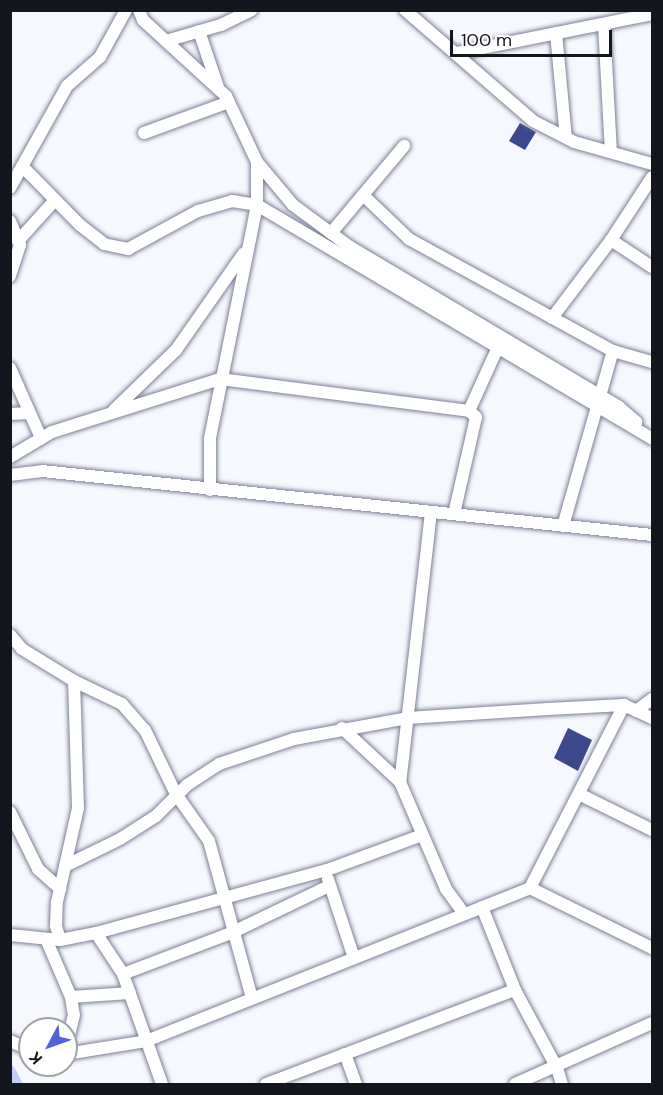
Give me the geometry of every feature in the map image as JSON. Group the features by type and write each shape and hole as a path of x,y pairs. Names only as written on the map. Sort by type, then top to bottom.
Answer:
{"street":[{"path":"10,188 67,86 100,57 126,10"},
{"path":"139,10 143,20 218,88 229,102 257,162 293,205 331,232 651,432"},
{"path":"166,41 252,10"},
{"path":"405,10 458,52 533,121 566,138 652,164"},
{"path":"458,52 652,14"},
{"path":"604,24 611,152"},
{"path":"199,31 218,88"},
{"path":"556,33 566,138"},
{"path":"144,133 229,102"},
{"path":"331,232 404,146"},
{"path":"210,490 210,439 256,205 257,162"},
{"path":"22,166 55,200 104,243 128,249 198,211 232,201 256,205 498,347 598,400"},
{"path":"552,318 611,240 652,177"},
{"path":"363,195 410,239 613,351 652,362"},
{"path":"10,276 18,241 55,200"},
{"path":"10,221 18,241"},
{"path":"611,240 652,267"},
{"path":"111,414 176,351 248,247"},
{"path":"469,411 498,347"},
{"path":"563,526 613,351"},
{"path":"10,368 41,438"},
{"path":"10,457 41,438 220,379 469,411 476,417 454,514"},
{"path":"10,414 28,413"},
{"path":"10,474 42,471 652,535"},
{"path":"400,782 430,512"},
{"path":"10,635 22,648 74,681 122,704 145,730 176,794 209,841 231,933 252,998"},
{"path":"60,940 56,926 60,889 78,808 74,681"},
{"path":"65,866 129,833 156,816 176,794 219,764 294,739 342,728 407,718 630,708 652,699"},
{"path":"630,708 652,718"},
{"path":"78,1052 146,1041 530,888 579,794 630,708"},
{"path":"342,728 400,782 446,889 464,914"},
{"path":"579,794 652,830"},
{"path":"10,812 38,869 60,889"},
{"path":"10,935 60,940 96,933 327,870 422,836"},
{"path":"327,870 329,886 354,958"},
{"path":"123,975 231,933 329,886"},
{"path":"530,888 652,948"},
{"path":"482,907 514,990 557,1068 562,1084"},
{"path":"96,933 123,975 162,1084"},
{"path":"46,939 71,997 74,1017"},
{"path":"266,1084 514,990"},
{"path":"71,997 130,993"},
{"path":"514,1084 557,1068 652,1023"},
{"path":"345,1054 356,1084"}],"shaded area":[{"path":"10,1062 23,1084 11,1084"}],"building":[{"path":"520,123 536,132 525,150 509,141"},
{"path":"568,728 592,740 578,771 554,758"}]}
